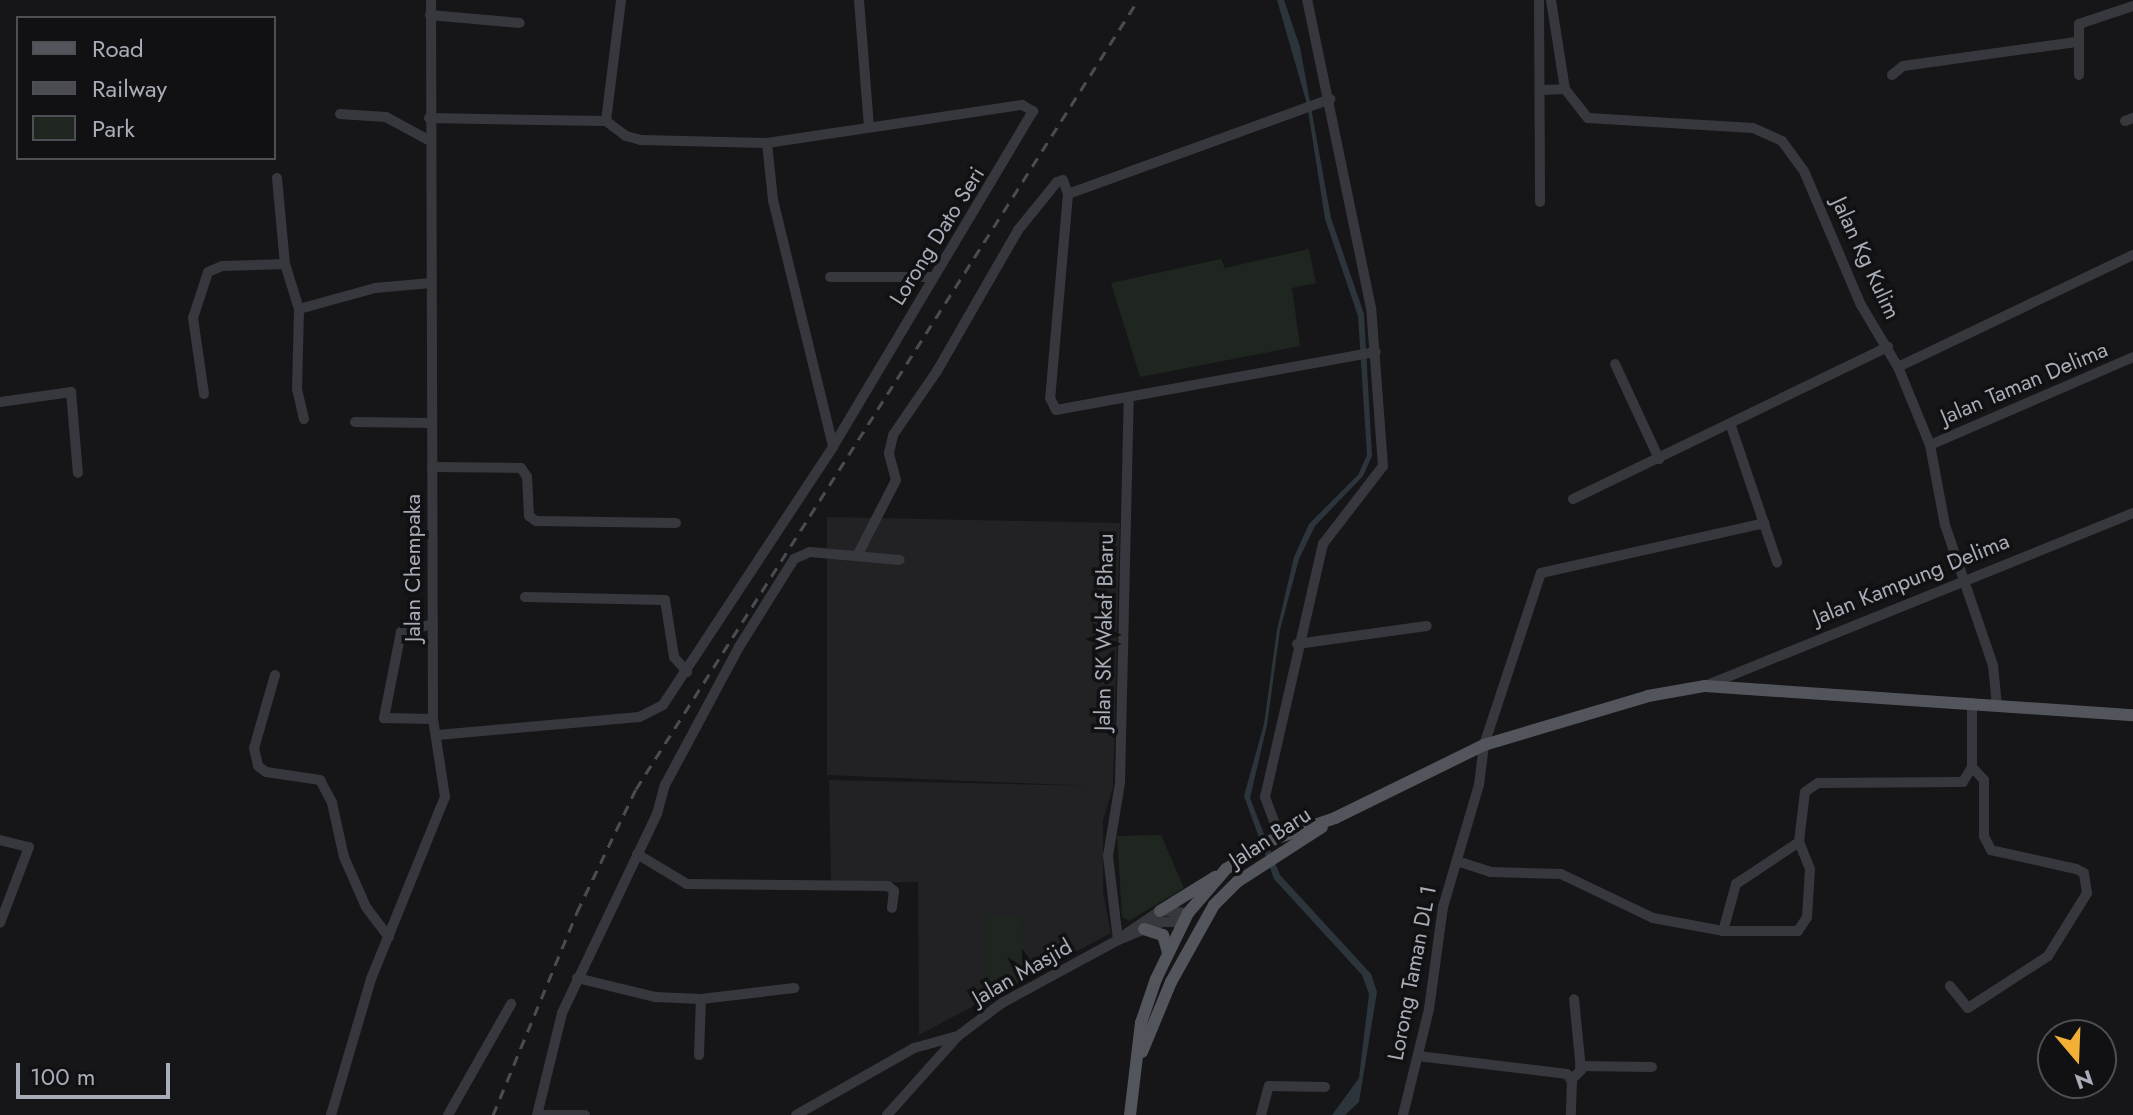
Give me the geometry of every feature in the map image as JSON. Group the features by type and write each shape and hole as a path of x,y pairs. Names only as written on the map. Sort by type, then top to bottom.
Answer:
{"main road":[{"path":"1335,818 1484,745 1648,696 1705,686 2133,715"},
{"name":"Jalan Baru","path":"1130,1115 1141,1023 1168,952 1187,919 1226,869 1280,837 1335,818"},
{"name":"Jalan Baru","path":"1137,1062 1186,952 1214,905 1237,882 1335,818"},
{"path":"1160,911 1226,869"},
{"path":"1186,952 1187,919 1214,905"},
{"path":"1144,929 1163,935 1168,952"}],"street":[{"name":"Jalan Chempaka","path":"331,1115 389,937 441,813 445,779 433,719 431,0"},
{"path":"606,121 621,0"},
{"path":"859,0 869,127"},
{"path":"1280,837 1265,797 1297,644 1323,544 1383,466 1373,352 1330,99 1307,0"},
{"path":"1539,0 1540,202"},
{"path":"1540,90 1565,89 1551,0"},
{"path":"2079,75 2076,42 2079,24 2133,6"},
{"path":"430,15 520,23"},
{"path":"1892,75 1903,66 2076,42"},
{"name":"Jalan Kg Kulim","path":"1565,89 1588,118 1753,128 1782,141 1804,171 1861,305 1898,367 1930,445 1938,500 1993,665 1997,706"},
{"path":"1068,194 1330,99"},
{"name":"Lorong Dato Seri","path":"429,118 606,121 633,139 767,143 1022,105 1033,111 833,447 663,705 639,717 438,735"},
{"path":"340,114 386,117 430,141"},
{"path":"767,143 773,200 833,447"},
{"path":"277,178 285,264 299,309 297,389 304,419"},
{"path":"857,556 896,480 889,453 893,435 937,371 1018,230 1057,182 1063,180 1068,194 1050,398 1056,410 1373,352"},
{"path":"1898,367 2133,255"},
{"path":"204,394 193,318 208,272 222,266 285,264"},
{"path":"830,277 933,277"},
{"path":"299,309 375,288 431,283"},
{"path":"1573,499 1731,426 1888,347"},
{"name":"Jalan Taman Delima","path":"1930,445 2133,357"},
{"path":"1615,364 1659,459"},
{"path":"0,402 71,392 78,473"},
{"name":"Jalan SK Wakaf Bharu","path":"1118,940 1108,856 1120,783 1129,398"},
{"path":"355,422 432,423"},
{"path":"1731,426 1777,562"},
{"path":"432,467 521,468 528,487 529,516 536,521 676,523"},
{"name":"Jalan Kampung Delima","path":"1705,686 2133,513"},
{"name":"Lorong Taman DL 1","path":"1403,1115 1418,1056 1443,907 1479,785 1484,745 1541,573 1764,523"},
{"path":"585,1115 538,1113 562,1013 637,854 665,785 708,703 794,559 810,552 900,560"},
{"path":"525,597 665,600 674,657 687,672"},
{"path":"433,624 401,632 384,718 433,719"},
{"path":"1297,644 1427,626"},
{"path":"275,675 254,748 258,766 322,782 332,803 344,857 366,907 389,937"},
{"path":"1457,861 1491,872 1561,874 1653,918 1723,931 1790,933 1804,926 1810,869 1799,842 1802,799 1811,785 1954,783 1969,777 1972,767 1972,703"},
{"path":"1950,986 1968,1008 2048,956 2087,893 2084,873 2076,869 1991,850 1984,836 1984,780 1972,767"},
{"path":"0,840 29,847 0,923"},
{"path":"1723,931 1736,884 1799,842"},
{"path":"637,854 687,884 888,886 894,891 892,908"},
{"path":"1160,911 1187,919"},
{"name":"Jalan Masjid","path":"1118,940 1160,911"},
{"name":"Jalan Masjid","path":"887,1115 958,1036 1002,1003 1118,940 1162,922 1187,919"},
{"path":"577,978 655,997 701,999 794,988"},
{"path":"699,1055 701,999"},
{"path":"1571,1115 1571,1080 1580,1066 1574,999"},
{"path":"448,1115 511,1004"},
{"path":"796,1115 922,1044 958,1036"},
{"path":"1418,1056 1563,1073 1571,1080"},
{"path":"1580,1066 1652,1067"},
{"path":"1261,1115 1269,1086 1325,1087"}],"shaded area":[{"path":"1277,0 1284,0 1300,47 1331,218 1364,314 1372,456 1363,476 1315,526 1299,559 1280,630 1267,725 1250,798 1280,875 1371,974 1377,992 1359,1102 1345,1115 1332,1115 1359,1078 1369,994 1362,975 1274,879 1244,796 1264,724 1277,630 1294,557 1309,524 1358,475 1367,455 1358,316 1325,219 1307,104"},
{"path":"827,517 1120,523 1113,787 1103,820 1103,892 1111,933 919,1035 918,882 831,883 829,780 1092,786 827,775"}],"green space":[{"path":"1309,249 1316,283 1292,288 1300,346 1140,377 1111,283 1221,259 1225,268"},
{"path":"1161,835 1184,888 1129,921 1122,917 1117,836"},
{"path":"1021,915 1028,974 984,998 985,916"}],"railway":[{"path":"493,1115 577,912 636,789 1138,0"}]}
